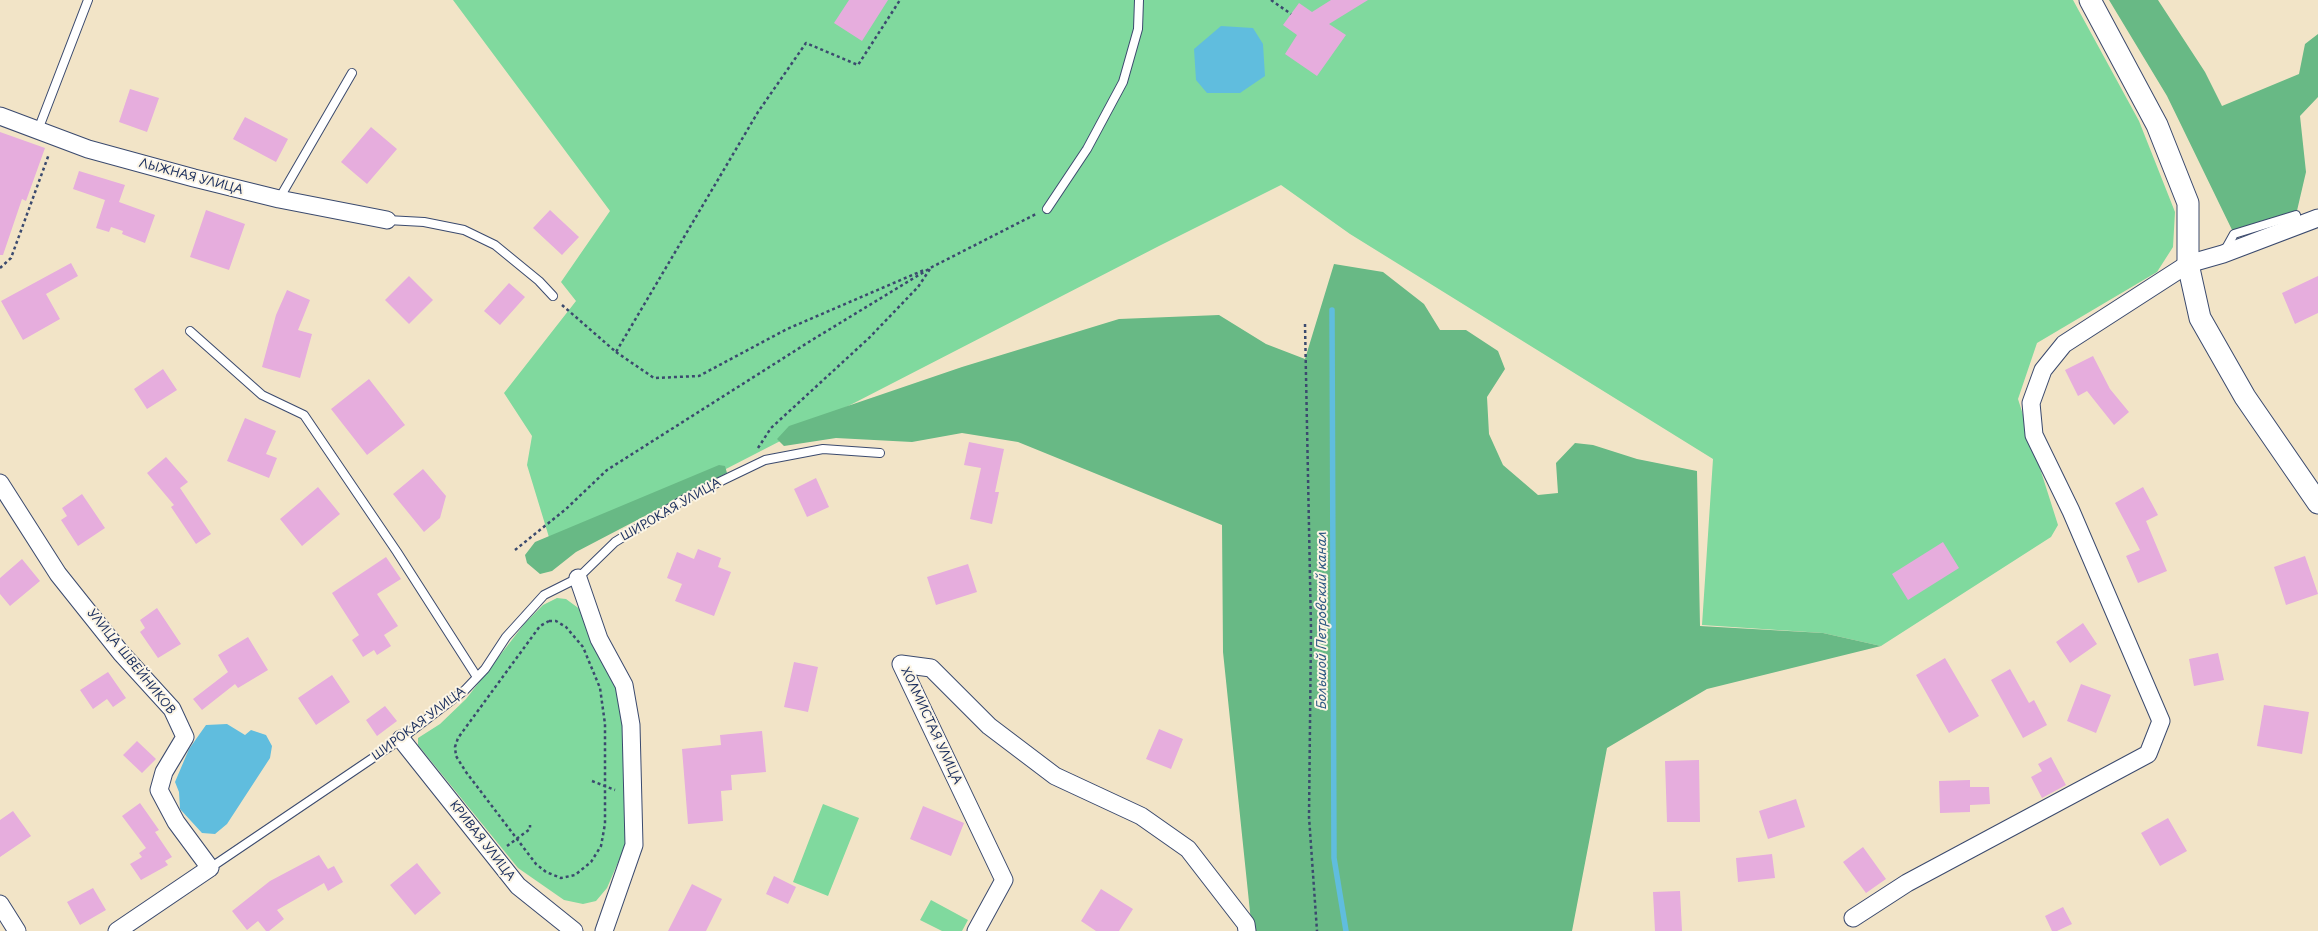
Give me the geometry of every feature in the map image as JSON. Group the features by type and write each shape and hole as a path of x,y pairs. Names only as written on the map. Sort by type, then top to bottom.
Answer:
{"street":[{"path":"2090,0 2157,126 2188,203 2188,264 2200,318 2245,397 2318,503"},
{"name":"ЛЫЖНАЯ УЛИЦА","path":"0,116 88,149 279,199 387,220"},
{"path":"1853,918 1907,883 2148,754 2161,721 2071,510 2034,435 2031,403 2043,370 2064,344 2188,264 2223,254 2318,218"},
{"name":"УЛИЦА ШВЕЙНИКОВ","path":"0,483 58,574 121,653 172,709 185,737 164,772 159,790 176,822 210,868"},
{"path":"578,578 599,639 624,685 631,725 634,845 604,931"},
{"name":"ХОЛМИСТАЯ УЛИЦА","path":"976,931 1004,880 901,664 931,668 989,726 1055,776 1141,816 1188,849 1246,924 1247,931"},
{"name":"КРИВАЯ УЛИЦА","path":"402,739 518,886 574,931"},
{"name":"ШИРОКАЯ УЛИЦА","path":"117,931 210,868"},
{"path":"0,904 18,931"}],"lane":[{"path":"38,130 88,0"},
{"path":"1047,209 1087,148 1123,82 1138,29 1139,0"},
{"path":"279,199 352,73"},
{"path":"2223,254 2234,234 2296,215"},
{"path":"387,220 424,222 464,230 495,245 539,281 553,296"},
{"path":"190,331 262,395 304,415 397,552 477,677"},
{"name":"ШИРОКАЯ УЛИЦА","path":"210,868 402,739 465,690 477,677 506,637 544,595 578,578 616,542 688,497 765,460 823,449 880,453"}],"path":[{"path":"616,352 758,112 806,43 858,65 900,0"},
{"path":"1271,0 1291,14"},
{"path":"0,268 11,258 51,146"},
{"path":"553,296 616,352 654,378 699,376 787,329 932,267 1047,209"},
{"path":"756,450 772,428 869,338 918,287 932,267"},
{"path":"515,550 566,509 607,470 812,340 932,267"},
{"path":"1305,324 1311,629 1309,817 1317,931"},
{"path":"548,621 556,621 566,627 582,648 600,688 605,724 605,824 601,846 591,862 575,875 560,878 546,872 536,864 517,839 456,756 455,747 458,738 540,626 548,621"},
{"path":"592,781 605,788 633,794"},
{"path":"493,855 530,829 530,825"}],"green space":[{"path":"453,0 2073,0 2139,121 2175,212 2173,247 2157,272 2037,343 2018,399 2058,525 2051,537 1881,646 1823,633 1702,625 1713,459 1350,234 1281,185 1159,246 555,557 527,465 532,436 504,393 576,301 561,282 610,211"},
{"path":"2109,0 2158,0 2205,72 2222,106 2299,74 2305,44 2318,34 2318,97 2300,116 2306,172 2296,215 2234,234 2167,96"},
{"path":"1334,264 1383,272 1424,304 1440,330 1466,330 1498,351 1505,369 1487,397 1489,434 1503,465 1538,495 1558,493 1556,463 1575,443 1593,445 1637,459 1697,471 1700,626 1823,633 1881,646 1707,689 1607,748 1572,931 1252,931 1223,652 1222,525 1018,442 962,433 912,442 836,438 784,446 777,439 789,426 962,367 1119,319 1219,315 1266,344 1305,359"},
{"path":"719,465 725,466 727,473 576,552 552,571 540,574 527,563 525,555 535,542"},
{"path":"557,598 566,599 581,610 621,688 626,722 625,846 607,888 596,901 583,904 564,900 518,868 418,745 418,738 440,724 466,699 525,623 543,605"},
{"path":"823,804 859,818 828,896 793,882"},
{"path":"931,900 968,920 962,931 942,931 920,920"}],"water":[{"path":"1221,26 1253,28 1263,44 1265,76 1240,93 1207,93 1196,80 1194,49"},
{"path":"227,724 245,735 251,730 266,735 272,746 270,758 227,824 215,834 202,833 180,809 179,792 175,782 189,749 206,725"}],"building":[{"path":"849,0 888,0 862,41 834,23"},
{"path":"1331,0 1368,0 1329,24 1346,35 1317,76 1285,54 1297,35 1283,25 1299,3 1312,12"},
{"path":"130,89 159,98 147,132 119,122"},
{"path":"245,117 288,139 276,162 233,139"},
{"path":"371,127 397,149 367,184 341,162"},
{"path":"0,132 45,148 26,201 22,199 3,255 0,255"},
{"path":"79,171 125,185 119,202 155,215 145,243 122,234 123,231 111,227 109,232 96,228 105,200 73,189"},
{"path":"206,210 245,224 229,270 190,257"},
{"path":"550,210 579,237 562,255 533,228"},
{"path":"71,263 78,276 46,294 60,319 23,340 1,301"},
{"path":"409,276 433,300 409,324 385,300"},
{"path":"2318,276 2318,313 2295,324 2282,293"},
{"path":"509,283 525,297 500,325 484,311"},
{"path":"287,290 310,300 298,330 312,334 300,378 262,367 276,315"},
{"path":"2093,356 2110,389 2129,412 2114,425 2087,391 2078,396 2065,370"},
{"path":"163,369 177,390 147,409 134,389"},
{"path":"369,379 405,425 367,455 331,409"},
{"path":"245,418 276,431 266,454 277,458 269,478 227,461"},
{"path":"969,442 1004,449 995,492 999,492 992,524 970,519 981,468 964,465"},
{"path":"166,457 188,482 180,488 211,534 196,544 171,507 174,505 147,473"},
{"path":"423,469 446,496 440,518 424,532 393,494"},
{"path":"816,478 829,507 807,517 794,489"},
{"path":"318,487 340,514 302,546 280,519"},
{"path":"2143,487 2158,515 2146,521 2167,571 2138,583 2126,556 2140,550 2115,503"},
{"path":"82,494 105,528 78,546 61,520 67,516 62,508"},
{"path":"1943,542 1959,568 1908,600 1892,574"},
{"path":"698,549 721,558 718,567 731,572 714,616 675,601 682,584 667,578 677,552 694,559"},
{"path":"2305,556 2318,594 2286,605 2274,567"},
{"path":"386,557 401,579 377,594 398,626 384,635 391,646 377,655 374,650 363,657 352,640 359,635 332,593"},
{"path":"22,559 40,581 10,606 0,594 0,578"},
{"path":"968,564 977,592 936,605 927,577"},
{"path":"157,608 181,644 158,658 140,632 145,628 140,620"},
{"path":"2083,623 2097,644 2070,663 2056,642"},
{"path":"248,637 268,670 238,688 235,684 202,710 193,699 228,672 218,655"},
{"path":"2218,653 2224,680 2194,686 2189,659"},
{"path":"1945,658 1979,716 1949,733 1916,675"},
{"path":"794,662 818,667 808,712 784,707"},
{"path":"2010,669 2029,703 2034,700 2047,725 2023,738 1991,680"},
{"path":"108,672 126,698 113,707 107,699 93,709 80,690"},
{"path":"332,675 350,702 316,725 298,698"},
{"path":"2081,684 2111,695 2096,733 2067,721"},
{"path":"2264,705 2309,712 2302,754 2257,746"},
{"path":"385,706 397,721 377,736 366,720"},
{"path":"1159,729 1183,739 1171,769 1146,759"},
{"path":"762,731 766,772 731,775 732,790 721,791 723,821 688,824 682,749 721,745 720,735"},
{"path":"137,741 156,759 142,773 123,755"},
{"path":"2051,757 2066,785 2042,798 2031,777 2042,771 2038,764"},
{"path":"1699,760 1700,822 1667,822 1665,761"},
{"path":"1970,780 1970,787 1989,787 1990,804 1970,805 1970,812 1940,813 1939,781"},
{"path":"1796,799 1805,827 1768,839 1759,811"},
{"path":"140,803 159,830 155,832 172,857 165,861 168,865 141,880 130,864 142,857 139,853 146,848 122,816"},
{"path":"923,806 964,823 951,856 910,839"},
{"path":"13,811 31,836 0,857 0,820"},
{"path":"2168,818 2187,851 2160,866 2141,833"},
{"path":"1863,847 1886,879 1866,893 1843,862"},
{"path":"1772,854 1775,878 1738,882 1736,858"},
{"path":"319,855 328,869 334,866 343,882 328,891 324,883 277,910 284,919 269,931 266,931 258,921 247,930 232,911 270,881"},
{"path":"417,863 441,893 415,915 390,885"},
{"path":"774,876 796,887 788,904 766,894"},
{"path":"692,884 722,899 706,931 668,931"},
{"path":"93,888 106,910 80,925 67,902"},
{"path":"1101,889 1133,909 1119,931 1096,931 1081,921"},
{"path":"1680,891 1682,931 1655,931 1653,892"},
{"path":"2063,907 2072,924 2057,931 2052,931 2045,916"}],"waterway":[{"name":"Большой Петровский канал","path":"1332,310 1334,858 1346,931"}]}
